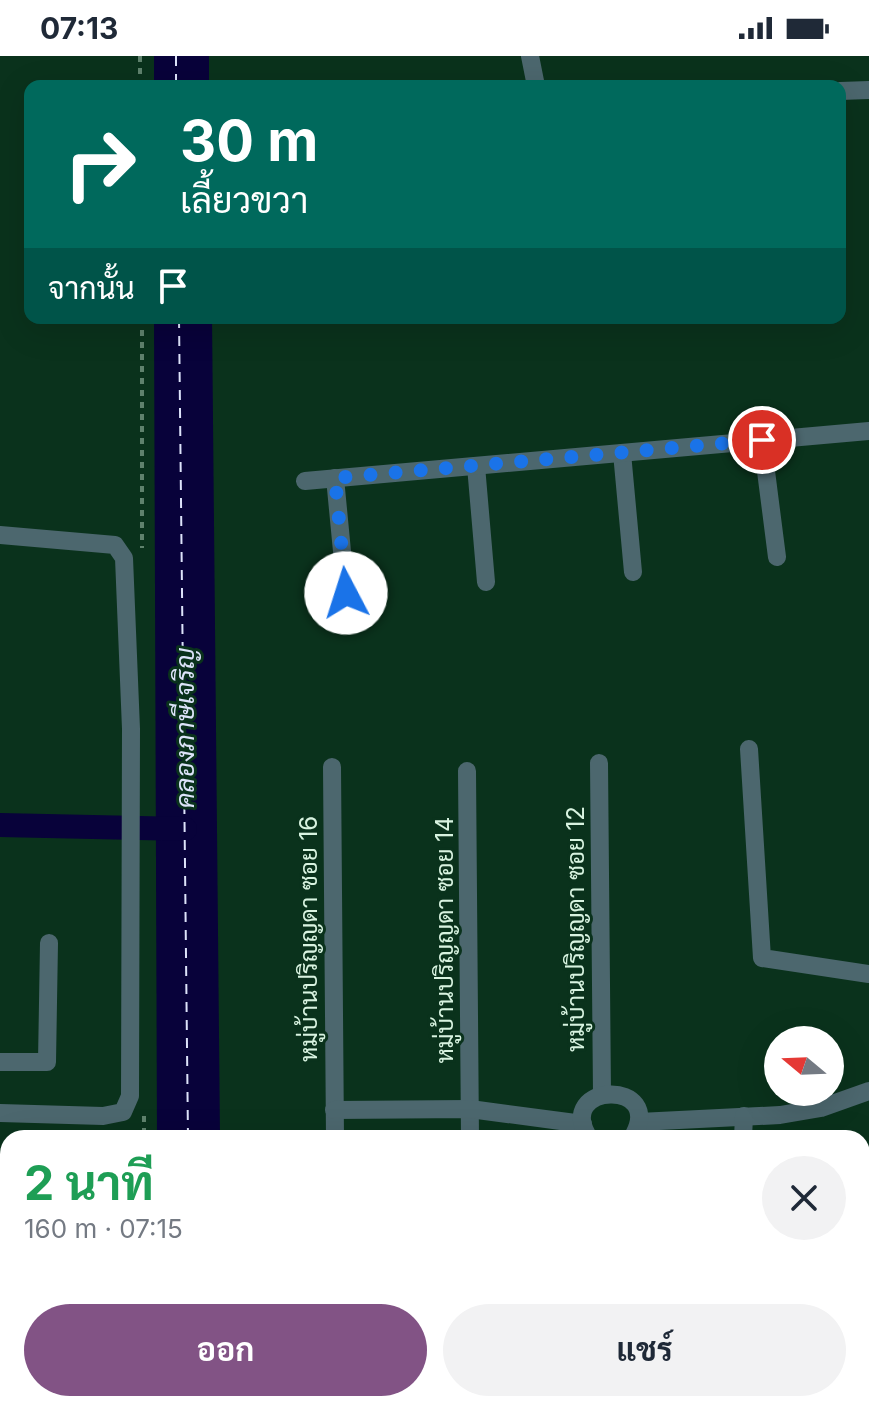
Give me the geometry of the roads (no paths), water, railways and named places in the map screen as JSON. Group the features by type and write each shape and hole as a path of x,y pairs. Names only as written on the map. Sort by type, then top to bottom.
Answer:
{"street":[{"path":"530,56 535,80"},
{"path":"846,91 869,90"},
{"path":"305,481 869,431"},
{"path":"762,440 777,557"},
{"path":"622,453 633,572"},
{"path":"476,466 486,582"},
{"path":"335,478 346,593"},
{"path":"0,535 115,545 124,558 131,729 130,1096 123,1112 103,1116 0,1113"},
{"path":"749,749 762,958 869,974"},
{"name":"หมู่บ้านปริญญดา ซอย 12","path":"599,763 602,1094"},
{"name":"หมู่บ้านปริญญดา ซอย 16","path":"332,767 335,1130"},
{"name":"หมู่บ้านปริญญดา ซอย 14","path":"467,771 470,1130"},
{"path":"0,1062 47,1062 49,943"},
{"path":"586,1130 587,1106 602,1094 624,1096 635,1107 636,1130 744,1116 780,1115 821,1108 869,1091"},
{"path":"334,1110 470,1109 581,1130"},
{"path":"743,1130 744,1116"}],"water":[{"path":"154,56 209,56 209,80 154,80"},
{"name":"คลองภาษีเจริญ","path":"154,324 212,324 220,1130 157,1130"}],"waterway":[{"path":"0,825 185,829"}]}
